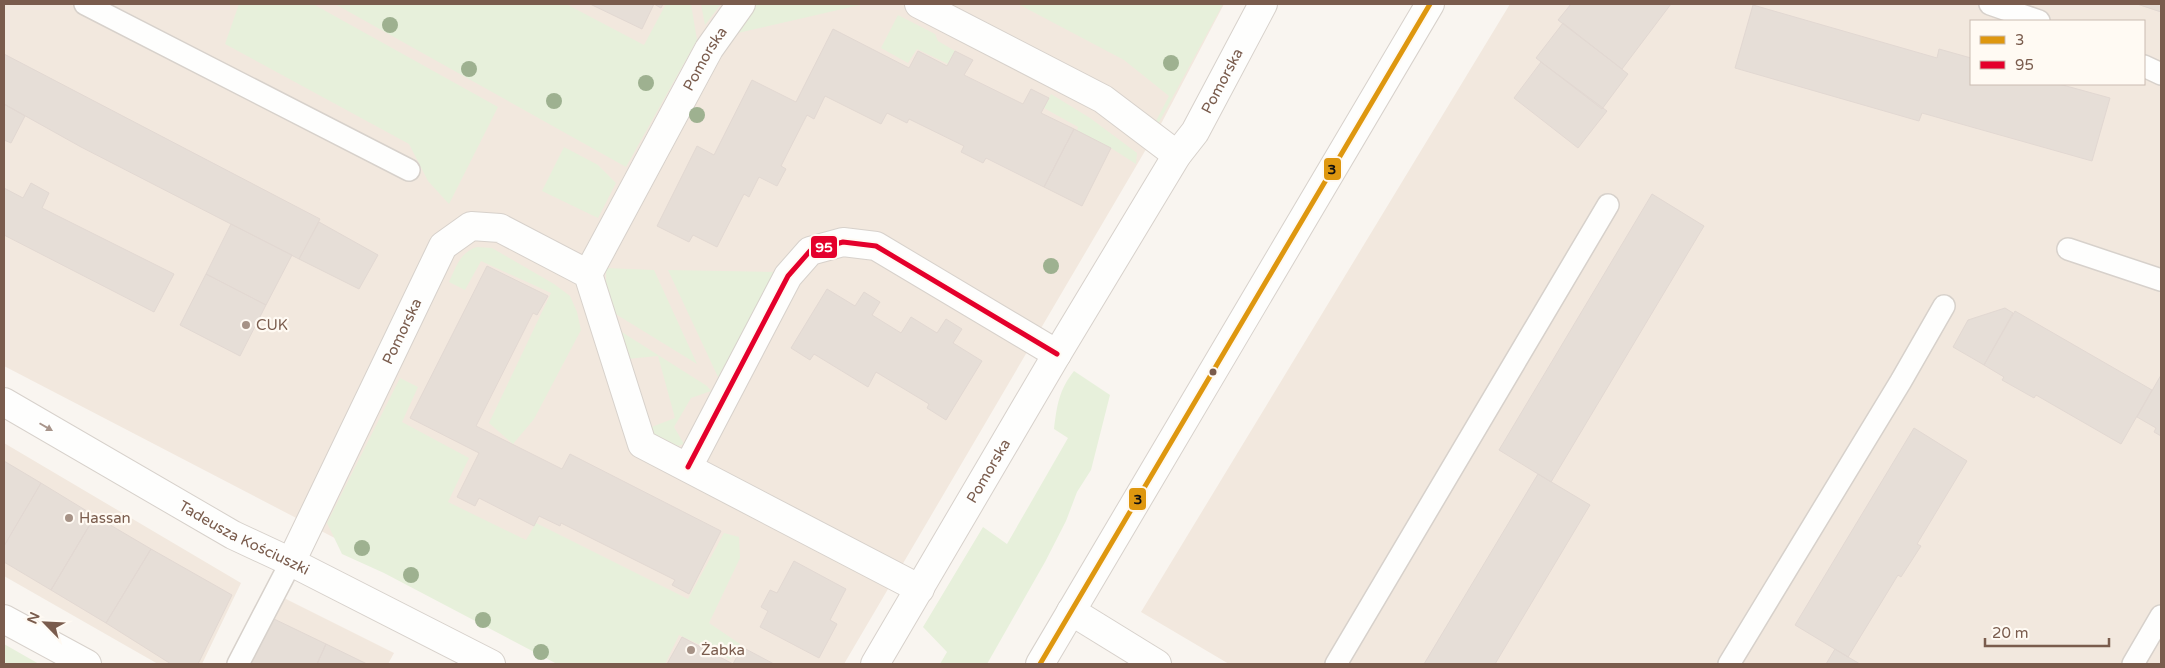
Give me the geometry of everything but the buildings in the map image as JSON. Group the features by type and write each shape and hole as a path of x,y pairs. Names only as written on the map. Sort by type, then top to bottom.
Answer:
{"street":[{"name":"Pomorska","path":"291,562 443,246 471,226 500,228 588,274 709,49 741,4"},
{"path":"919,4 957,13 1103,99 1177,156"},
{"name":"Pomorska","path":"875,664 1057,354 1177,156 1195,132 1263,4"},
{"path":"1040,664 1430,4"},
{"path":"688,467 788,276 810,252 843,242 876,246 1057,354"},
{"path":"588,274 642,444 920,589"},
{"name":"Tadeusza Kościuszki","path":"4,402 233,536 291,562 491,664"},
{"path":"1071,611 1157,664"},
{"path":"4,619 87,664"}],"lane":[{"path":"85,4 409,170"},
{"path":"1990,4 2036,20"},
{"path":"2145,66 2161,74"},
{"path":"1336,664 1608,205"},
{"path":"2068,249 2161,280"},
{"path":"1729,664 1901,381 1944,306"},
{"path":"238,664 291,562"},
{"path":"2133,664 2161,616"}],"shaded area":[{"path":"4,4 1224,4 1162,122 844,664 577,664 4,366"},
{"path":"1510,4 2161,4 2161,664 1229,664 1141,612"},
{"path":"4,443 241,583 202,664 158,664 4,576"},
{"path":"282,597 394,653 388,664 246,664"}],"green space":[{"path":"239,4 313,4 498,107 449,204 428,181 409,144 225,44"},
{"path":"335,4 566,4 644,45 666,4 691,4 697,40 626,167"},
{"path":"701,4 721,4 705,25"},
{"path":"757,4 864,4 729,35"},
{"path":"1018,4 1223,4 1157,126 1156,121 1169,96 1124,60"},
{"path":"898,15 935,34 938,41 955,51 948,64 917,49 908,63 881,48"},
{"path":"1051,94 1090,118 1137,153 1136,164 1111,148 1077,131 1078,127 1044,108"},
{"path":"564,147 598,165 616,183 598,218 542,191"},
{"path":"477,247 492,248 554,284 570,296 577,312 581,330 534,419 513,444 489,423 551,293 481,261 465,290 449,282 456,266 466,252"},
{"path":"606,268 654,270 697,364 614,313 606,288"},
{"path":"668,270 777,272 718,377"},
{"path":"617,329 707,386 711,391 691,398 674,427 684,444 678,446 650,432 649,428 675,418 658,356 627,359"},
{"path":"1074,371 1110,395 1091,470 1077,492 1066,521 1045,562 987,664 940,664 947,652 923,627 983,527 1007,544 1068,438 1054,429 1060,398 1065,385"},
{"path":"400,378 418,387 402,422 469,458 448,502 526,540 536,523 688,599 724,533 739,537 740,558 709,623 740,644 730,659 679,635 665,664 557,664 384,573 342,554 327,523"},
{"path":"4,644 39,664 4,664"}],"transit line":[{"name":"3","path":"1040,664 1430,4"},
{"name":"95","path":"688,467 788,276 810,251 843,242 876,246 1057,354"}],"place":[{"name":"CUK","path":"246,325"},
{"name":"Hassan","path":"69,518"},
{"name":"Żabka","path":"691,650"}]}
